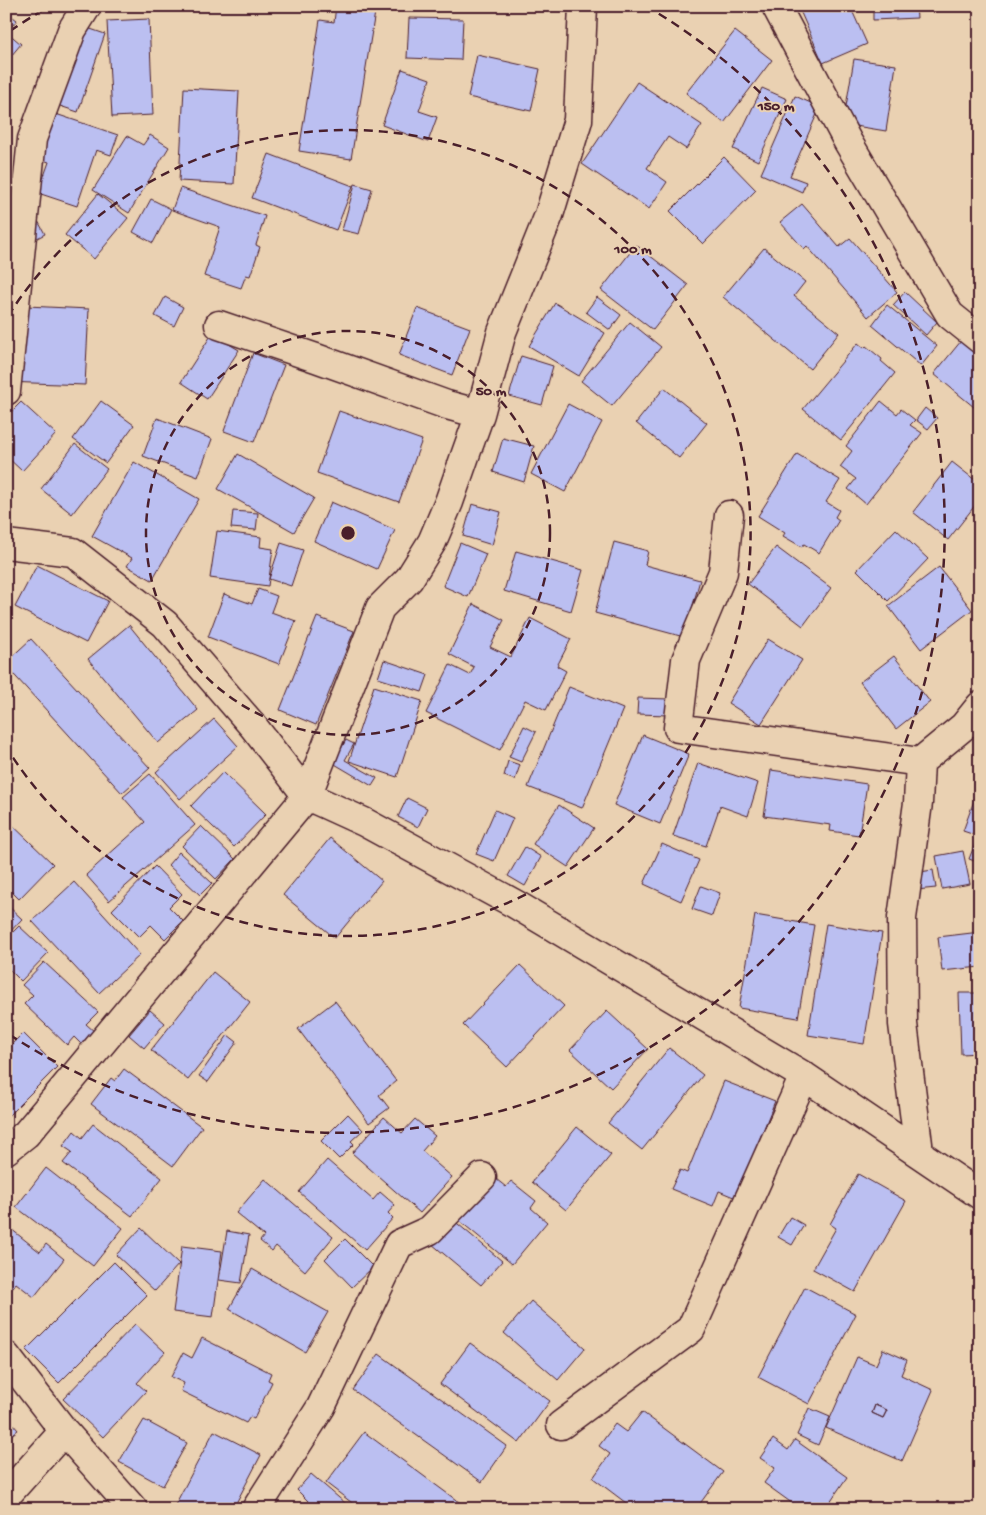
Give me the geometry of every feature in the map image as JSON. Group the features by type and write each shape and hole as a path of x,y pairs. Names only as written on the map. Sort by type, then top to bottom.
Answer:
{"street":[{"path":"6,391 32,139 72,30 87,6"},
{"path":"6,1150 26,1134 307,796 380,608 410,579 432,542 449,502 480,414 502,332 549,215 578,120 583,6"},
{"path":"776,6 848,142 950,315 980,339"},
{"path":"219,326 316,358 447,405 480,414"},
{"path":"729,515 723,572 686,660 678,728 920,762 964,726 980,706"},
{"path":"6,544 72,552 165,624 253,726 307,796 364,822 515,904 804,1076 980,1195"},
{"path":"918,1152 903,1024 902,918 918,802 920,762"},
{"path":"561,1425 691,1330 804,1076"},
{"path":"256,1509 321,1407 400,1244 430,1230 482,1177"},
{"path":"6,1356 64,1431 134,1509"},
{"path":"6,1496 64,1431"}],"building":[{"path":"336,6 376,6 351,159 299,151 320,20 334,22"},
{"path":"798,6 850,6 867,44 823,63"},
{"path":"873,6 916,6 917,18 873,20"},
{"path":"6,12 17,20 7,32 21,44 6,62"},
{"path":"409,18 463,19 461,60 407,58"},
{"path":"149,19 153,115 112,117 107,21"},
{"path":"73,23 105,34 78,112 36,98"},
{"path":"735,31 772,60 724,123 686,93"},
{"path":"477,55 540,69 531,111 468,97"},
{"path":"854,59 896,65 886,131 843,124"},
{"path":"402,69 430,79 419,111 437,117 428,142 382,125"},
{"path":"637,82 702,125 686,149 668,137 647,168 667,182 649,209 582,164"},
{"path":"184,88 239,91 234,184 179,181"},
{"path":"762,88 787,99 758,161 733,149"},
{"path":"795,96 820,107 790,176 806,182 802,192 761,174"},
{"path":"38,108 118,135 111,155 96,150 77,206 38,193 49,162 22,153"},
{"path":"150,135 169,147 129,213 93,190 127,136 143,145"},
{"path":"269,154 353,186 336,230 252,198"},
{"path":"724,157 756,190 703,244 670,211"},
{"path":"355,184 372,189 359,234 342,230"},
{"path":"20,187 45,234 10,252 6,245 6,194"},
{"path":"180,188 265,216 256,245 260,247 250,276 246,275 241,288 204,276 220,227 172,210"},
{"path":"98,194 128,218 94,259 65,235"},
{"path":"151,199 171,209 153,243 133,232"},
{"path":"802,204 839,247 850,238 897,292 868,317 807,246 804,249 780,222"},
{"path":"636,245 688,285 653,330 601,290"},
{"path":"764,248 805,282 794,296 839,333 810,369 723,297"},
{"path":"905,292 937,322 926,335 893,305"},
{"path":"165,297 183,307 174,326 155,316"},
{"path":"597,297 621,315 610,330 586,312"},
{"path":"555,303 605,333 579,376 529,346"},
{"path":"6,305 89,309 85,385 6,382"},
{"path":"887,305 937,346 921,366 872,325"},
{"path":"417,308 470,328 452,375 399,355"},
{"path":"630,322 661,347 612,406 581,381"},
{"path":"212,334 239,350 207,399 181,382"},
{"path":"966,335 980,346 980,412 934,374"},
{"path":"858,343 864,348 866,346 895,373 841,440 803,409"},
{"path":"253,353 284,365 254,442 224,431"},
{"path":"521,356 553,366 542,405 509,396"},
{"path":"664,388 707,423 679,458 636,423"},
{"path":"101,401 134,425 106,463 73,439"},
{"path":"881,401 897,414 901,409 915,420 910,425 922,433 866,504 848,489 856,479 840,467 852,451 846,446"},
{"path":"21,402 56,434 22,471 6,456 6,417"},
{"path":"568,404 602,422 565,492 531,474"},
{"path":"925,408 937,418 928,429 916,420"},
{"path":"339,411 422,440 399,502 317,473"},
{"path":"157,418 212,439 198,477 143,456"},
{"path":"503,438 534,446 524,482 493,472"},
{"path":"75,444 107,469 72,514 41,489"},
{"path":"238,454 314,498 294,532 218,489"},
{"path":"797,454 840,480 826,502 839,510 835,517 839,520 819,553 804,544 802,547 783,536 785,533 758,516"},
{"path":"134,462 199,499 152,580 127,566 132,558 92,536"},
{"path":"952,462 980,484 980,499 948,540 913,512"},
{"path":"331,502 395,530 377,569 314,541"},
{"path":"472,504 501,512 492,545 463,536"},
{"path":"233,511 258,513 256,530 231,528"},
{"path":"896,529 928,559 888,601 857,570"},
{"path":"217,531 261,537 260,547 273,549 268,586 210,578"},
{"path":"614,542 648,551 645,565 700,580 684,637 595,613"},
{"path":"281,543 303,550 291,586 269,579"},
{"path":"460,543 486,554 468,597 443,586"},
{"path":"776,547 831,588 803,626 748,584"},
{"path":"516,551 583,570 571,611 504,591"},
{"path":"37,565 108,601 86,643 15,607"},
{"path":"939,567 972,610 921,649 888,606"},
{"path":"258,589 277,596 271,612 296,621 279,664 208,637 224,594 252,604"},
{"path":"473,604 504,620 490,647 511,657 530,618 571,639 557,666 566,671 546,710 525,700 500,750 426,713 450,665 470,675 474,667 449,654"},
{"path":"317,617 354,631 316,725 280,710"},
{"path":"129,625 198,710 158,743 88,659"},
{"path":"31,639 150,768 122,793 6,666 6,662"},
{"path":"768,639 802,660 761,724 728,703"},
{"path":"894,656 930,702 896,729 860,682"},
{"path":"384,660 428,675 422,692 378,678"},
{"path":"374,686 422,701 397,777 349,761"},
{"path":"569,687 623,709 582,808 528,787"},
{"path":"638,698 669,699 668,715 637,714"},
{"path":"214,719 238,746 180,799 156,772"},
{"path":"524,726 536,732 521,762 509,757"},
{"path":"643,735 689,754 660,824 614,805"},
{"path":"346,740 354,744 345,760 377,778 372,786 333,763"},
{"path":"508,761 520,765 515,780 504,776"},
{"path":"698,763 758,783 748,816 720,806 706,846 673,836"},
{"path":"771,770 867,784 859,835 830,831 831,825 764,816"},
{"path":"223,772 266,814 234,847 191,806"},
{"path":"150,774 195,825 109,901 86,875 145,822 123,797"},
{"path":"407,798 427,808 418,827 398,817"},
{"path":"975,798 980,800 980,863 969,859 978,836 963,831"},
{"path":"559,805 594,828 568,867 533,844"},
{"path":"495,810 513,818 494,861 476,854"},
{"path":"6,819 53,864 19,899 6,886"},
{"path":"201,826 235,859 216,879 182,846"},
{"path":"330,838 382,881 335,938 283,895"},
{"path":"662,844 699,860 681,901 644,884"},
{"path":"525,847 541,857 525,886 508,876"},
{"path":"963,851 970,884 942,889 936,856"},
{"path":"179,852 212,883 200,895 168,865"},
{"path":"155,866 182,894 169,907 183,921 165,939 151,925 139,937 112,910"},
{"path":"933,870 936,888 916,890 913,873"},
{"path":"74,882 140,955 99,993 32,921"},
{"path":"976,884 980,884 980,907 976,907"},
{"path":"701,886 720,893 712,916 692,909"},
{"path":"6,904 22,919 6,936"},
{"path":"755,915 814,925 798,1018 739,1008"},
{"path":"826,924 882,933 864,1044 808,1035"},
{"path":"19,926 48,953 21,981 6,966 6,939"},
{"path":"980,932 980,967 942,971 938,937"},
{"path":"44,962 98,1012 86,1024 95,1032 82,1045 74,1037 67,1045 24,1004 33,995 22,985"},
{"path":"520,965 564,1006 507,1067 463,1025"},
{"path":"213,972 250,1002 188,1080 151,1050"},
{"path":"959,993 980,993 980,1053 961,1054"},
{"path":"335,1001 396,1081 379,1095 389,1108 369,1123 298,1029"},
{"path":"150,1010 165,1023 144,1048 129,1035"},
{"path":"607,1011 648,1049 611,1088 570,1050"},
{"path":"23,1033 57,1067 6,1118 6,1050"},
{"path":"228,1035 237,1042 208,1082 199,1076"},
{"path":"669,1048 703,1075 642,1150 608,1123"},
{"path":"124,1069 202,1127 173,1166 91,1104 111,1078 115,1081"},
{"path":"724,1081 775,1101 736,1198 719,1191 713,1206 671,1189 680,1170 687,1173"},
{"path":"348,1114 363,1130 351,1141 354,1144 339,1159 321,1141"},
{"path":"384,1117 402,1133 415,1119 435,1136 422,1151 452,1177 420,1213 352,1153"},
{"path":"93,1124 162,1178 132,1216 63,1163 72,1152 63,1146 74,1131 82,1138"},
{"path":"577,1127 611,1155 566,1210 532,1182"},
{"path":"327,1160 373,1200 380,1192 395,1205 388,1213 393,1218 365,1250 299,1192"},
{"path":"46,1168 123,1228 93,1266 16,1207"},
{"path":"858,1174 906,1201 855,1292 813,1269 836,1228 830,1224"},
{"path":"491,1175 506,1187 511,1181 536,1201 531,1208 547,1222 512,1264 455,1217"},
{"path":"265,1179 333,1237 305,1271 276,1246 272,1251 260,1241 264,1236 236,1213"},
{"path":"790,1217 804,1225 792,1245 778,1237"},
{"path":"452,1219 502,1261 481,1285 432,1244"},
{"path":"6,1225 40,1252 46,1244 64,1259 34,1297 16,1283 11,1290 6,1286"},
{"path":"141,1228 179,1264 155,1291 116,1255"},
{"path":"227,1231 249,1235 241,1283 219,1280"},
{"path":"345,1239 373,1267 352,1287 325,1259"},
{"path":"182,1246 222,1251 213,1317 173,1312"},
{"path":"114,1262 147,1295 59,1383 26,1350"},
{"path":"252,1269 328,1312 305,1352 229,1309"},
{"path":"805,1287 856,1314 809,1404 758,1377"},
{"path":"531,1301 585,1348 558,1380 504,1333"},
{"path":"135,1324 165,1352 137,1383 146,1391 103,1437 63,1399"},
{"path":"202,1338 271,1373 268,1380 272,1382 254,1419 250,1417 246,1423 181,1391 184,1383 171,1377 183,1353 192,1358"},
{"path":"470,1343 550,1401 519,1443 440,1384"},
{"path":"883,1349 907,1360 901,1375 933,1390 902,1461 826,1428 857,1357 876,1365","holes":["875,1405 887,1410 883,1418 872,1413"]},
{"path":"379,1354 507,1446 482,1482 353,1390"},
{"path":"875,1405 887,1410 883,1418 872,1413"},
{"path":"809,1408 830,1417 818,1445 797,1435"},
{"path":"642,1412 723,1472 696,1509 634,1509 593,1478 610,1454 599,1446 615,1424 626,1432"},
{"path":"6,1416 18,1430 6,1439"},
{"path":"144,1420 187,1443 163,1486 119,1462"},
{"path":"214,1431 261,1455 233,1509 173,1509"},
{"path":"364,1432 467,1508 360,1509 326,1483"},
{"path":"773,1439 788,1450 795,1440 847,1477 825,1509 800,1509 764,1483 775,1468 760,1458"},
{"path":"311,1474 352,1509 302,1509 308,1501 297,1490"},
{"path":"10,1500 23,1509 6,1509"}]}
